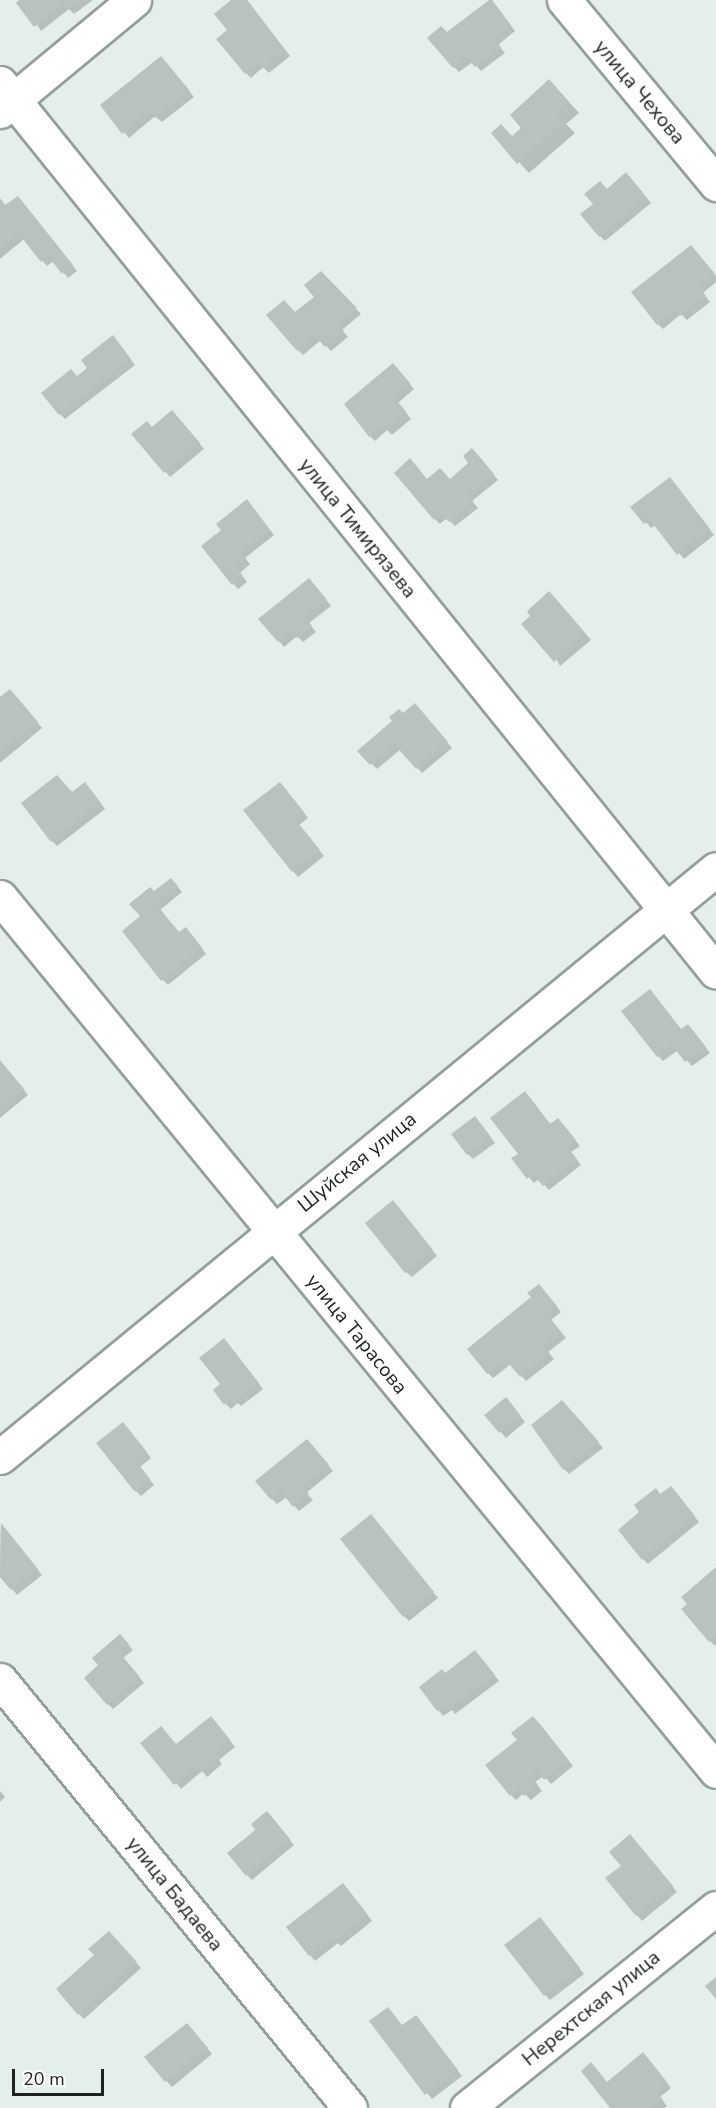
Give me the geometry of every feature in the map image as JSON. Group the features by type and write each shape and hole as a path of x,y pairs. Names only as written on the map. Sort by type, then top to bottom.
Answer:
{"street":[{"path":"5,98 134,0"},
{"name":"улица Чехова","path":"564,0 716,184"},
{"name":"улица Тимирязева","path":"5,98 716,972"},
{"name":"Шуйская улица","path":"0,1457 716,869"},
{"name":"улица Тарасова","path":"0,897 716,1771"},
{"name":"улица Бадаева","path":"0,1680 350,2108"},
{"name":"Нерехтская улица","path":"467,2108 716,1908"}],"building":[{"path":"19,0 81,0 68,10 64,4 34,27 16,3"},
{"path":"231,0 247,0 285,50 262,69 257,63 245,74 216,39 227,30 214,14"},
{"path":"492,0 511,25 494,39 501,47 475,67 467,57 453,68 427,38 441,26 447,32"},
{"path":"161,56 190,91 155,118 150,111 122,134 100,105"},
{"path":"549,79 569,102 557,113 566,121 517,164 491,133 501,124 512,136 521,128 510,115"},
{"path":"626,172 647,198 599,237 580,214 593,204 584,194 600,181 607,189"},
{"path":"18,196 73,265 62,274 48,256 41,262 19,234 0,249 0,198 5,205"},
{"path":"691,245 715,274 699,287 706,296 680,316 675,310 657,325 631,292"},
{"path":"321,271 357,308 338,324 344,331 325,347 315,336 297,351 266,315 284,300 295,312 314,297 304,285"},
{"path":"113,335 131,359 59,415 41,393 71,369 77,376 87,368 81,360"},
{"path":"393,363 410,383 394,397 407,413 386,431 382,426 369,437 344,404"},
{"path":"172,410 200,443 164,473 131,434 147,421 152,427"},
{"path":"472,448 494,474 468,495 474,502 449,522 441,514 434,520 394,473 410,458 427,479 440,468 450,479 468,463 463,456"},
{"path":"670,477 710,529 677,555 650,520 644,524 630,507"},
{"path":"247,499 270,530 241,552 246,559 236,567 243,576 232,585 201,546 221,530 216,524"},
{"path":"309,578 327,600 305,617 312,626 297,638 292,631 278,642 258,619"},
{"path":"549,591 586,634 554,662 521,624 530,616 527,611"},
{"path":"10,689 38,722 0,753 0,697"},
{"path":"415,703 448,742 416,769 395,745 370,765 357,751 392,721 389,717 399,709 403,713"},
{"path":"57,775 72,792 85,782 101,803 51,842 21,803"},
{"path":"280,782 304,812 295,819 320,850 292,872 243,810"},
{"path":"171,878 178,886 156,904 179,932 186,927 202,948 161,981 122,931 140,916 129,904 150,887 154,891"},
{"path":"650,989 681,1029 688,1024 706,1047 685,1062 672,1045 657,1057 621,1011"},
{"path":"0,1060 24,1089 0,1109"},
{"path":"525,1091 550,1124 558,1118 576,1140 567,1147 577,1159 543,1186 533,1174 527,1179 511,1158 518,1154 490,1118"},
{"path":"475,1116 491,1137 467,1155 451,1134"},
{"path":"393,1200 433,1250 405,1273 365,1223"},
{"path":"539,1284 557,1306 547,1314 561,1332 544,1346 550,1353 520,1377 505,1359 487,1374 467,1349 531,1297 527,1293"},
{"path":"224,1338 259,1383 235,1402 232,1399 224,1405 213,1390 220,1384 199,1358"},
{"path":"506,1397 521,1416 499,1433 484,1415"},
{"path":"562,1400 599,1442 563,1470 531,1425"},
{"path":"123,1422 147,1452 136,1461 150,1479 135,1492 96,1443"},
{"path":"307,1439 329,1465 302,1487 309,1494 293,1507 281,1492 271,1500 255,1481"},
{"path":"671,1486 695,1516 642,1560 618,1530 639,1512 634,1505 656,1488 660,1494"},
{"path":"371,1514 434,1592 403,1617 340,1539"},
{"path":"1,1523 38,1569 11,1590 0,1577"},
{"path":"716,1567 716,1635 709,1642 681,1609 687,1604 681,1597"},
{"path":"120,1634 129,1644 119,1652 140,1677 107,1705 84,1678 98,1665 92,1658"},
{"path":"475,1650 495,1675 449,1709 446,1705 437,1711 419,1687 442,1669 445,1673"},
{"path":"211,1716 231,1741 215,1754 218,1758 201,1773 196,1767 174,1785 140,1743 161,1726 176,1744"},
{"path":"533,1716 569,1761 544,1780 538,1771 531,1777 538,1785 524,1796 519,1789 510,1796 485,1765 517,1740 511,1733"},
{"path":"267,1811 290,1839 246,1876 227,1853 255,1830 251,1824"},
{"path":"630,1834 673,1886 636,1916 605,1878 621,1866 609,1852"},
{"path":"343,1883 368,1915 334,1941 332,1939 309,1956 286,1927"},
{"path":"540,1917 580,1968 544,1996 504,1945"},
{"path":"109,1931 137,1962 78,2015 56,1989 94,1955 88,1949"},
{"path":"716,1977 716,1999 705,1986"},
{"path":"388,2007 402,2025 416,2015 458,2070 425,2095 369,2021"},
{"path":"187,2023 208,2048 165,2082 144,2057"},
{"path":"643,2052 667,2082 656,2091 663,2100 652,2108 610,2108 581,2071 591,2062 607,2082"}]}
